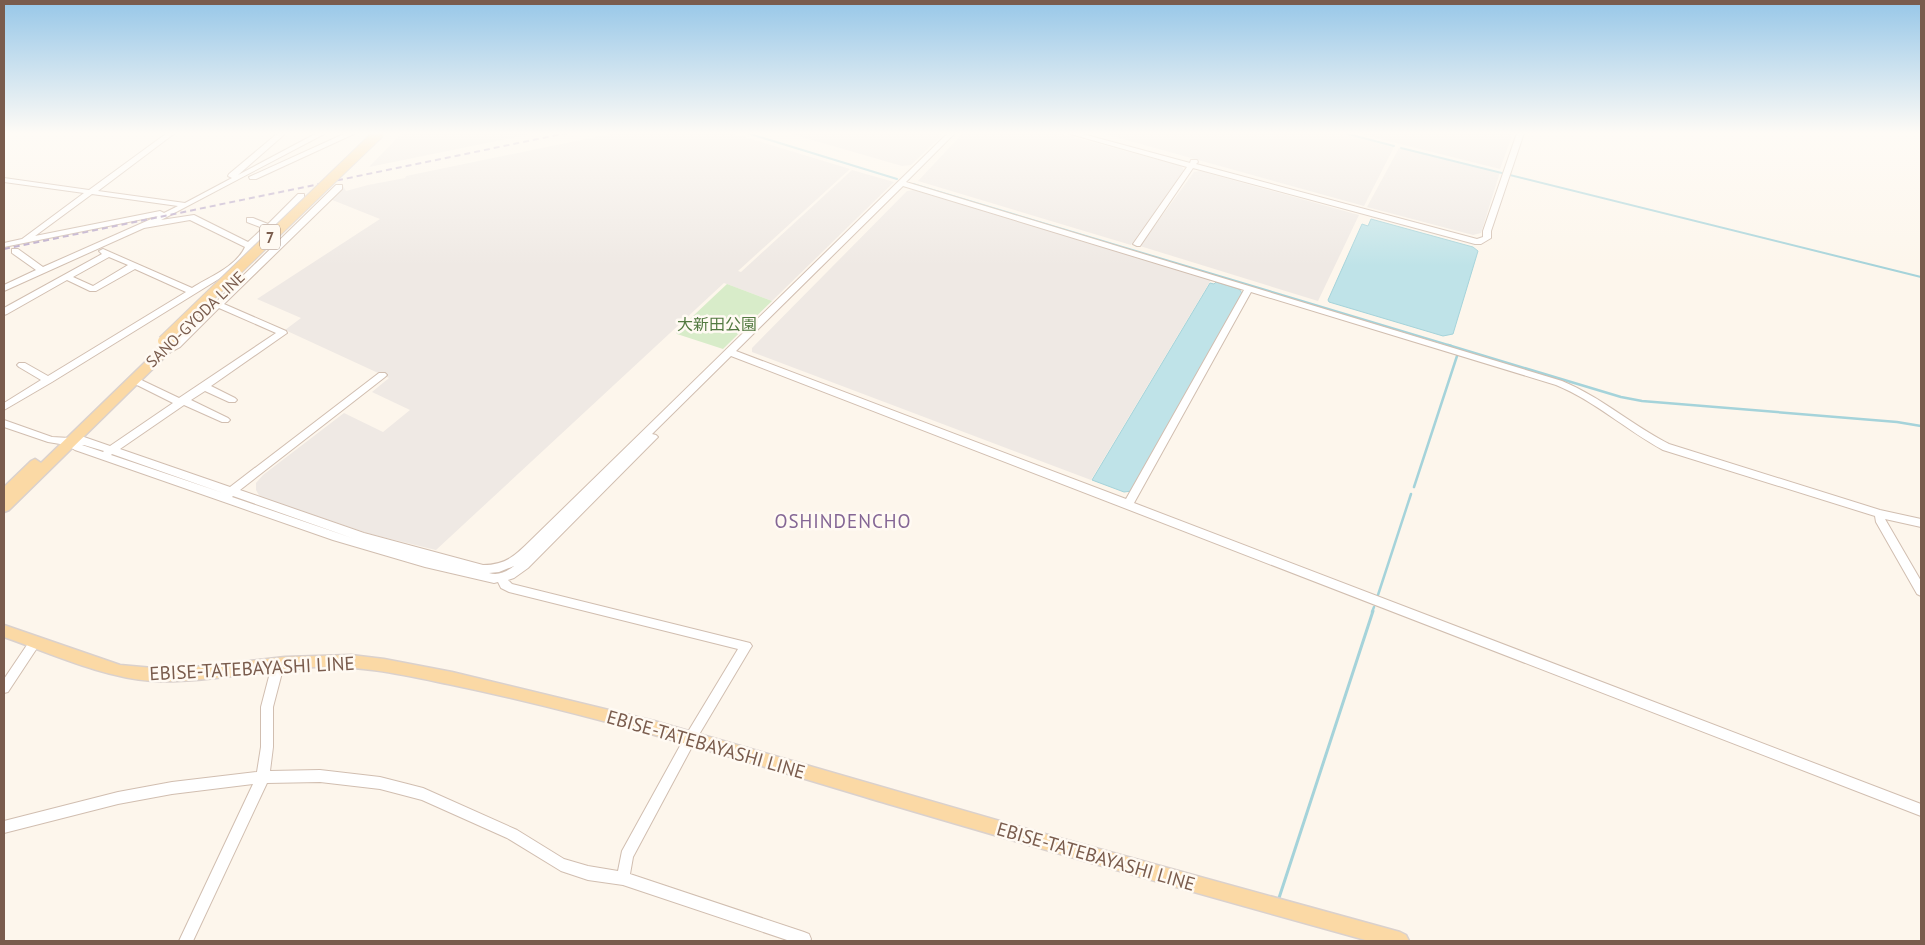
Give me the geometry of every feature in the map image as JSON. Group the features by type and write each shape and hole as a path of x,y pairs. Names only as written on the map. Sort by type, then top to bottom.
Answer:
{"main road":[{"name":"SANO-GYODA LINE","path":"4,494 134,380 156,358 168,341 332,177"},
{"name":"SANO-GYODA LINE","path":"4,506 64,441 339,177"},
{"name":"EBISE-TATEBAYASHI LINE","path":"4,631 120,672 181,675 325,661 380,664 530,695 1400,941"}],"street":[{"path":"25,240 112,177"},
{"path":"221,188 229,177"},
{"path":"4,288 177,210 241,177"},
{"path":"221,188 253,177"},
{"path":"904,184 910,177"},
{"path":"4,423 47,439 64,441 78,447 107,452 227,494 363,537 484,569 502,568 512,564 535,544 911,177"},
{"path":"1137,244 1184,177"},
{"path":"1240,177 1469,241 1482,242 1487,238 1487,231 1506,177"},
{"path":"4,180 186,205"},
{"path":"904,184 1564,384 1588,396 1639,432 1666,447 1880,514 1921,523"},
{"path":"156,358 177,345 339,187"},
{"path":"4,407 232,266 246,253 249,246 301,196"},
{"path":"4,244 177,210"},
{"path":"141,226 191,217 249,246"},
{"path":"250,220 269,227"},
{"path":"94,247 191,291"},
{"path":"15,251 42,271"},
{"path":"4,312 109,253"},
{"path":"66,277 93,289 135,265"},
{"path":"1128,504 1248,288"},
{"path":"107,452 283,332 219,305"},
{"path":"733,353 1921,810"},
{"path":"227,494 357,544 485,578 502,578 524,565 733,353"},
{"path":"22,365 49,380"},
{"path":"227,494 382,375"},
{"path":"134,380 225,420"},
{"path":"204,386 232,400"},
{"path":"1880,514 1880,519 1921,591"},
{"path":"502,578 502,582 509,588 746,646 690,739 627,856 623,878"},
{"path":"4,688 35,642"},
{"path":"186,941 263,777 267,747 267,707 278,665"},
{"path":"4,827 118,798 172,788 263,777 320,776 380,783 423,794 512,834 561,864 588,873 623,878 804,939 804,941"}],"shaded area":[{"path":"841,177 738,271 741,272 844,177 877,177 894,182 772,301 724,283 436,550 370,534 260,497 256,490 256,483 263,475 344,413 383,432 410,410 372,392 389,378 285,330 301,318 257,299 380,219 330,199 343,186 346,191 405,178"},
{"path":"922,177 1179,177 1131,245 918,181"},
{"path":"1190,177 1222,177 1359,215 1318,301 1140,246"},
{"path":"1260,177 1379,177 1364,206"},
{"path":"1383,177 1498,177 1481,233 1473,235 1367,207"},
{"path":"914,190 1211,280 1091,480 752,352 752,348 907,191"}],"green space":[{"name":"大新田公園","path":"727,284 772,301 723,349 677,334 676,332"}],"water":[{"path":"1371,219 1473,247 1478,251 1453,334 1443,336 1329,302 1328,300 1362,224 1368,226"},
{"path":"1216,282 1239,289 1242,293 1132,491 1124,492 1092,480 1210,283 1214,284"}],"waterway":[{"path":"891,177 897,179"},
{"path":"1518,177 1921,277"},
{"path":"913,184 1452,346"},
{"path":"1448,345 1621,397 1642,401 1897,422 1921,426"},
{"path":"1414,487 1457,356"},
{"path":"1378,595 1411,494"},
{"path":"1372,612 1374,607"},
{"path":"1278,901 1373,611"}],"railway":[{"path":"4,249 353,177"}],"district":[{"name":"OSHINDENCHO","path":"843,521"}]}
